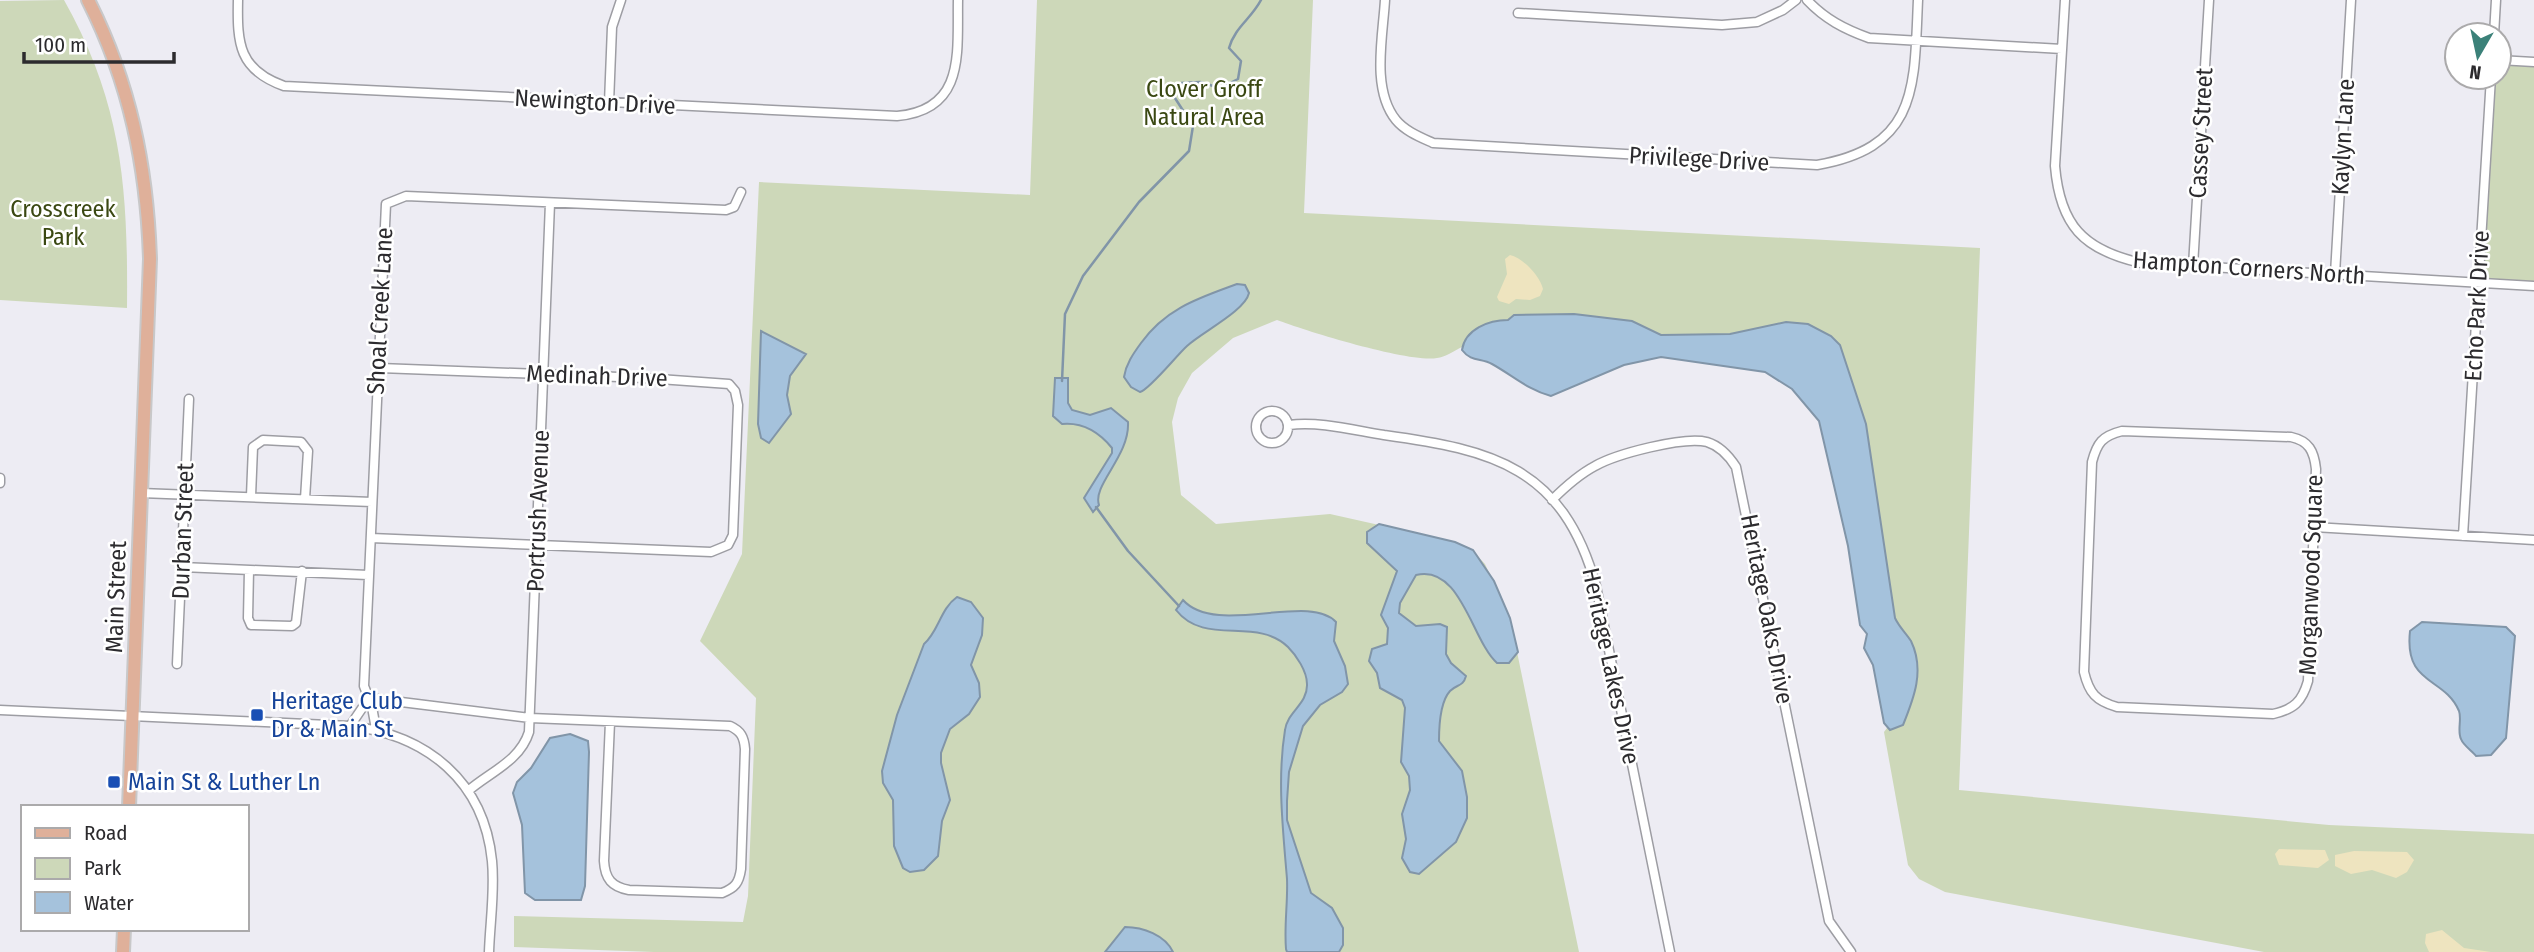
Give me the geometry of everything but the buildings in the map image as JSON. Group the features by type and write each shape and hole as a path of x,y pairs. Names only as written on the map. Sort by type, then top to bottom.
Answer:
{"main road":[{"name":"Main Street","path":"88,0 116,59 143,161 150,259 129,805"},
{"path":"123,952 124,931"}],"street":[{"name":"Newington Drive","path":"238,0 237,27 241,50 253,69 267,80 291,87 897,116 926,110 947,91 957,60 958,0"},
{"path":"609,103 612,27 621,0"},
{"name":"Privilege Drive","path":"1385,0 1381,75 1387,106 1407,130 1433,143 1817,165 1850,159 1880,144 1906,109 1914,75 1918,0"},
{"path":"1518,13 1722,25 1758,22 1783,10 1796,0"},
{"path":"1807,0 1821,15 1844,29 1869,38 1916,43 2062,49"},
{"name":"Hampton Corners North","path":"2065,0 2055,166 2057,191 2064,212 2077,233 2095,248 2118,258 2141,263 2534,286"},
{"name":"Cassey Street","path":"2193,266 2209,0"},
{"name":"Kaylyn Lane","path":"2335,275 2351,0"},
{"path":"2495,21 2496,0"},
{"path":"2513,61 2534,62"},
{"name":"Echo Park Drive","path":"2463,536 2490,91"},
{"name":"Shoal Creek Lane","path":"376,729 364,686 386,204 406,196 726,211 734,207 741,192"},
{"name":"Portrush Avenue","path":"468,791 512,760 525,745 530,718 550,203"},
{"name":"Medinah Drive","path":"380,368 707,381 729,384 736,391 738,405 733,535 728,545 718,551 537,545"},
{"name":"Durban Street","path":"177,664 189,399"},
{"name":"Heritage Lakes Drive","path":"1268,411 1282,413 1289,425 1287,435 1275,443 1265,441 1256,430 1260,416 1268,411"},
{"name":"Heritage Lakes Drive","path":"1289,425 1321,426 1469,449 1518,471 1552,500 1579,538 1596,586 1670,952"},
{"name":"Morganwood Square","path":"2122,431 2298,439 2306,443 2315,460 2314,527 2308,681 2304,698 2290,710 2273,714 2117,707 2100,702 2088,689 2084,672 2092,462 2097,444 2108,434 2122,431"},
{"path":"251,496 253,447 263,440 301,442 306,445 308,451 305,499"},
{"name":"Heritage Oaks Drive","path":"1552,500 1572,481 1597,465 1683,442 1708,443 1719,448 1736,467 1829,920 1851,952"},
{"path":"141,493 372,502"},
{"path":"2314,527 2534,540"},
{"path":"371,538 537,545"},
{"path":"181,567 368,575"},
{"path":"249,570 247,618 251,625 265,626 292,626 296,623 302,571"},
{"path":"350,726 369,698 374,701 530,718 730,726 738,730 744,738 745,749 741,869 739,880 732,889 722,893 629,890 618,888 608,881 604,861 610,722"},
{"path":"0,710 350,726 376,729 413,741 429,751 454,774 468,791 484,822 492,859 489,952"}],"green space":[{"name":"Crosscreek Park","path":"64,0 99,76 118,149 126,225 127,308 0,300 0,1"},
{"name":"Clover Groff Natural Area","path":"1037,0 1313,0 1304,213 1980,248 1959,790 2329,825 2534,834 2534,952 2264,952 1945,892 1919,879 1908,865 1884,732 1887,728 1873,665 1864,648 1867,634 1860,625 1848,546 1819,421 1792,389 1765,372 1661,357 1624,365 1551,396 1490,363 1470,357 1462,347 1437,358 1404,356 1277,320 1233,338 1192,373 1178,398 1172,422 1181,495 1216,524 1330,514 1455,542 1470,548 1485,564 1510,618 1579,952 654,952 514,947 514,916 743,922 748,896 756,698 700,641 742,554 759,182 1030,195"},
{"path":"2513,61 2534,62 2534,286 2479,283 2490,91 2513,91"}],"sand":[{"path":"1510,255 1535,273 1543,289 1540,296 1530,300 1516,299 1509,304 1499,301 1497,297 1507,274 1505,259"},
{"path":"2279,849 2325,850 2329,860 2318,868 2279,865 2275,854"},
{"path":"2354,851 2407,852 2414,860 2407,872 2396,878 2372,870 2351,874 2335,866 2335,855"},
{"path":"2442,930 2464,948 2491,952 2429,952 2425,943 2426,934"}],"water":[{"path":"1237,284 1245,285 1249,293 1240,307 1187,346 1144,390 1140,392 1131,387 1124,377 1130,359 1161,321 1184,306"},
{"path":"1574,314 1632,321 1661,335 1730,334 1786,322 1808,324 1831,336 1840,345 1866,424 1895,618 1911,641 1917,663 1914,694 1903,725 1890,730 1884,723 1873,665 1864,648 1867,634 1860,625 1848,546 1819,421 1792,389 1765,372 1661,357 1624,365 1551,396 1527,386 1492,364 1469,356 1462,350 1473,331 1486,324 1508,320 1514,315"},
{"path":"761,331 806,354 790,376 787,395 791,414 769,443 761,438 758,424"},
{"path":"1055,378 1068,378 1068,403 1072,410 1090,415 1111,408 1128,422 1123,446 1101,488 1099,505 1093,512 1084,498 1112,453 1112,448 1090,429 1062,424 1053,416"},
{"path":"1379,524 1455,542 1473,550 1494,581 1510,618 1518,652 1509,663 1497,663 1488,652 1455,592 1444,581 1431,575 1416,575 1400,603 1399,613 1416,626 1440,624 1447,627 1446,654 1451,663 1466,676 1461,684 1450,691 1444,701 1439,741 1462,771 1467,797 1467,818 1456,842 1419,874 1410,872 1402,858 1406,839 1402,814 1410,790 1409,776 1401,762 1405,708 1402,700 1380,688 1377,673 1369,661 1372,649 1387,644 1388,628 1381,615 1397,571 1367,543 1367,532"},
{"path":"957,597 971,602 983,618 982,635 971,665 979,683 980,697 969,714 950,729 941,753 950,800 942,821 938,856 924,870 910,872 903,868 894,846 893,800 883,783 882,771 897,715 924,644"},
{"path":"1183,600 1198,610 1217,615 1305,611 1323,614 1336,622 1334,641 1345,666 1348,684 1342,692 1320,705 1303,726 1289,772 1287,820 1311,893 1332,908 1343,928 1343,945 1339,952 1287,952 1286,949 1287,879 1281,767 1285,730 1289,718 1301,703 1306,691 1307,679 1303,669 1291,650 1275,638 1261,633 1216,630 1188,621 1176,610"},
{"path":"2422,622 2506,627 2515,636 2506,738 2491,755 2476,756 2464,743 2460,736 2459,711 2444,691 2419,671 2413,662 2410,631"},
{"path":"570,734 588,741 585,886 581,900 535,900 525,893 522,825 513,793 517,782 531,768 550,738"},
{"path":"1125,927 1153,933 1165,941 1173,952 1105,952"}],"waterway":[{"path":"1062,381 1065,314 1083,276 1139,202 1189,151 1193,126 1173,95 1181,83 1200,82 1220,88 1238,79 1241,61 1229,48 1235,34 1261,0"},
{"path":"1096,507 1128,551 1179,606"}],"place":[{"name":"Heritage Club Dr & Main St","path":"257,715"},
{"name":"Main St & Luther Ln","path":"114,782"}]}
